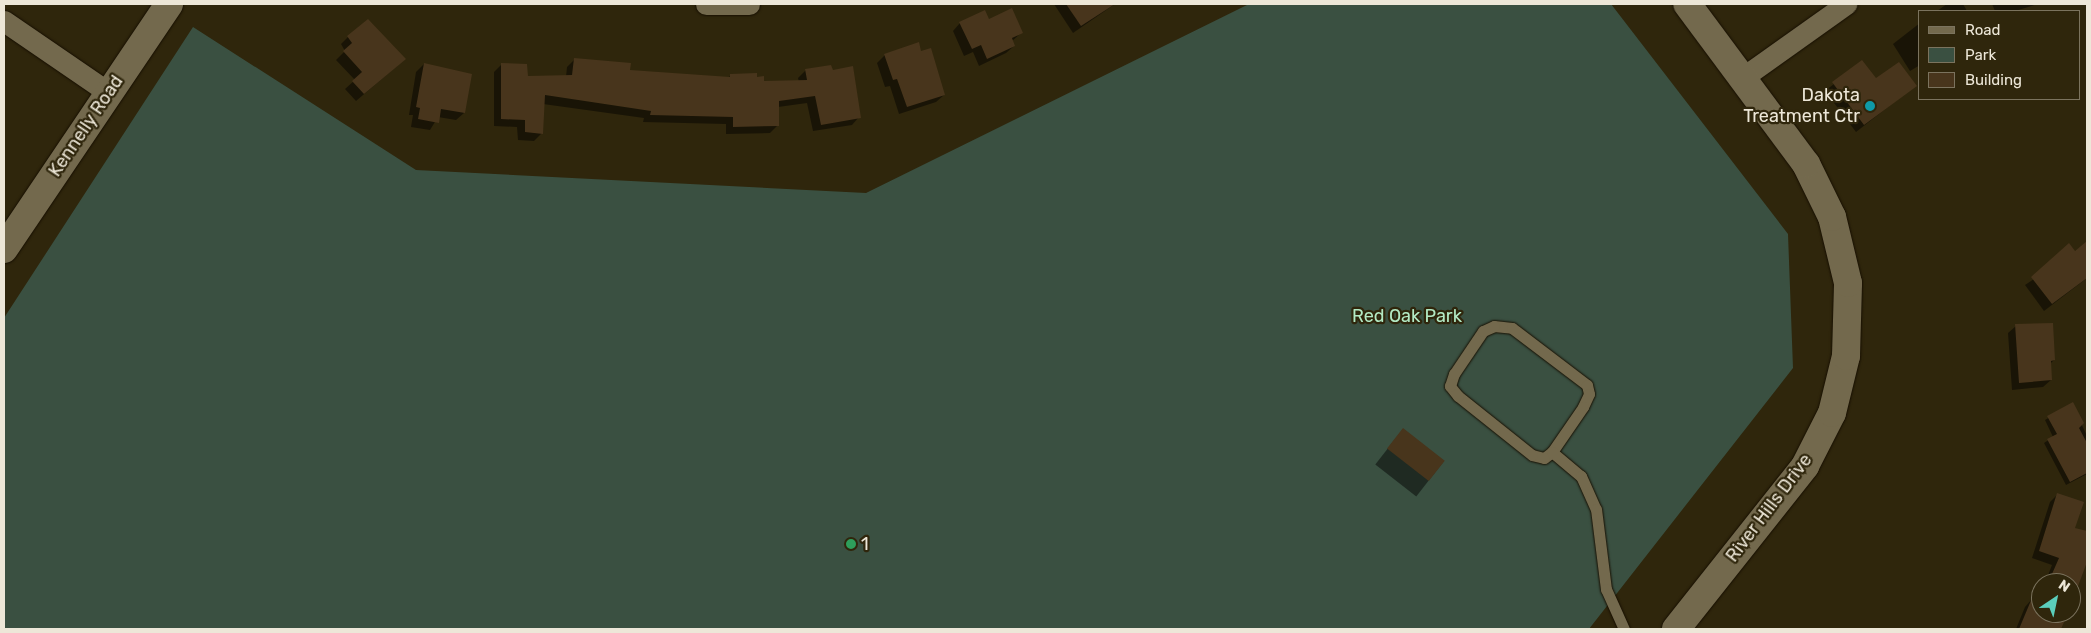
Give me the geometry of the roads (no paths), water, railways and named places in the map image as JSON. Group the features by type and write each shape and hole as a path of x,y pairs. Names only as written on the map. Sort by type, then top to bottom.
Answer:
{"street":[{"name":"Kennelly Road","path":"4,249 169,4"},
{"path":"706,4 749,4"},
{"name":"River Hills Drive","path":"1676,629 1805,466 1832,413 1846,356 1848,283 1832,216 1806,164 1687,4"},
{"path":"1742,78 1846,4"},
{"path":"4,21 109,92"}],"lane":[{"path":"1494,326 1512,328 1588,385 1589,394 1583,407 1552,452 1544,458 1532,455 1458,396 1450,386 1454,374 1483,331 1494,326"},
{"path":"1552,452 1581,476 1596,509 1606,589 1624,629"}],"place":[{"name":"Dakota Treatment Ctr","path":"1870,106"},
{"name":"1","path":"851,544"}],"park label":[{"name":"Red Oak Park","path":"1407,316"}]}
